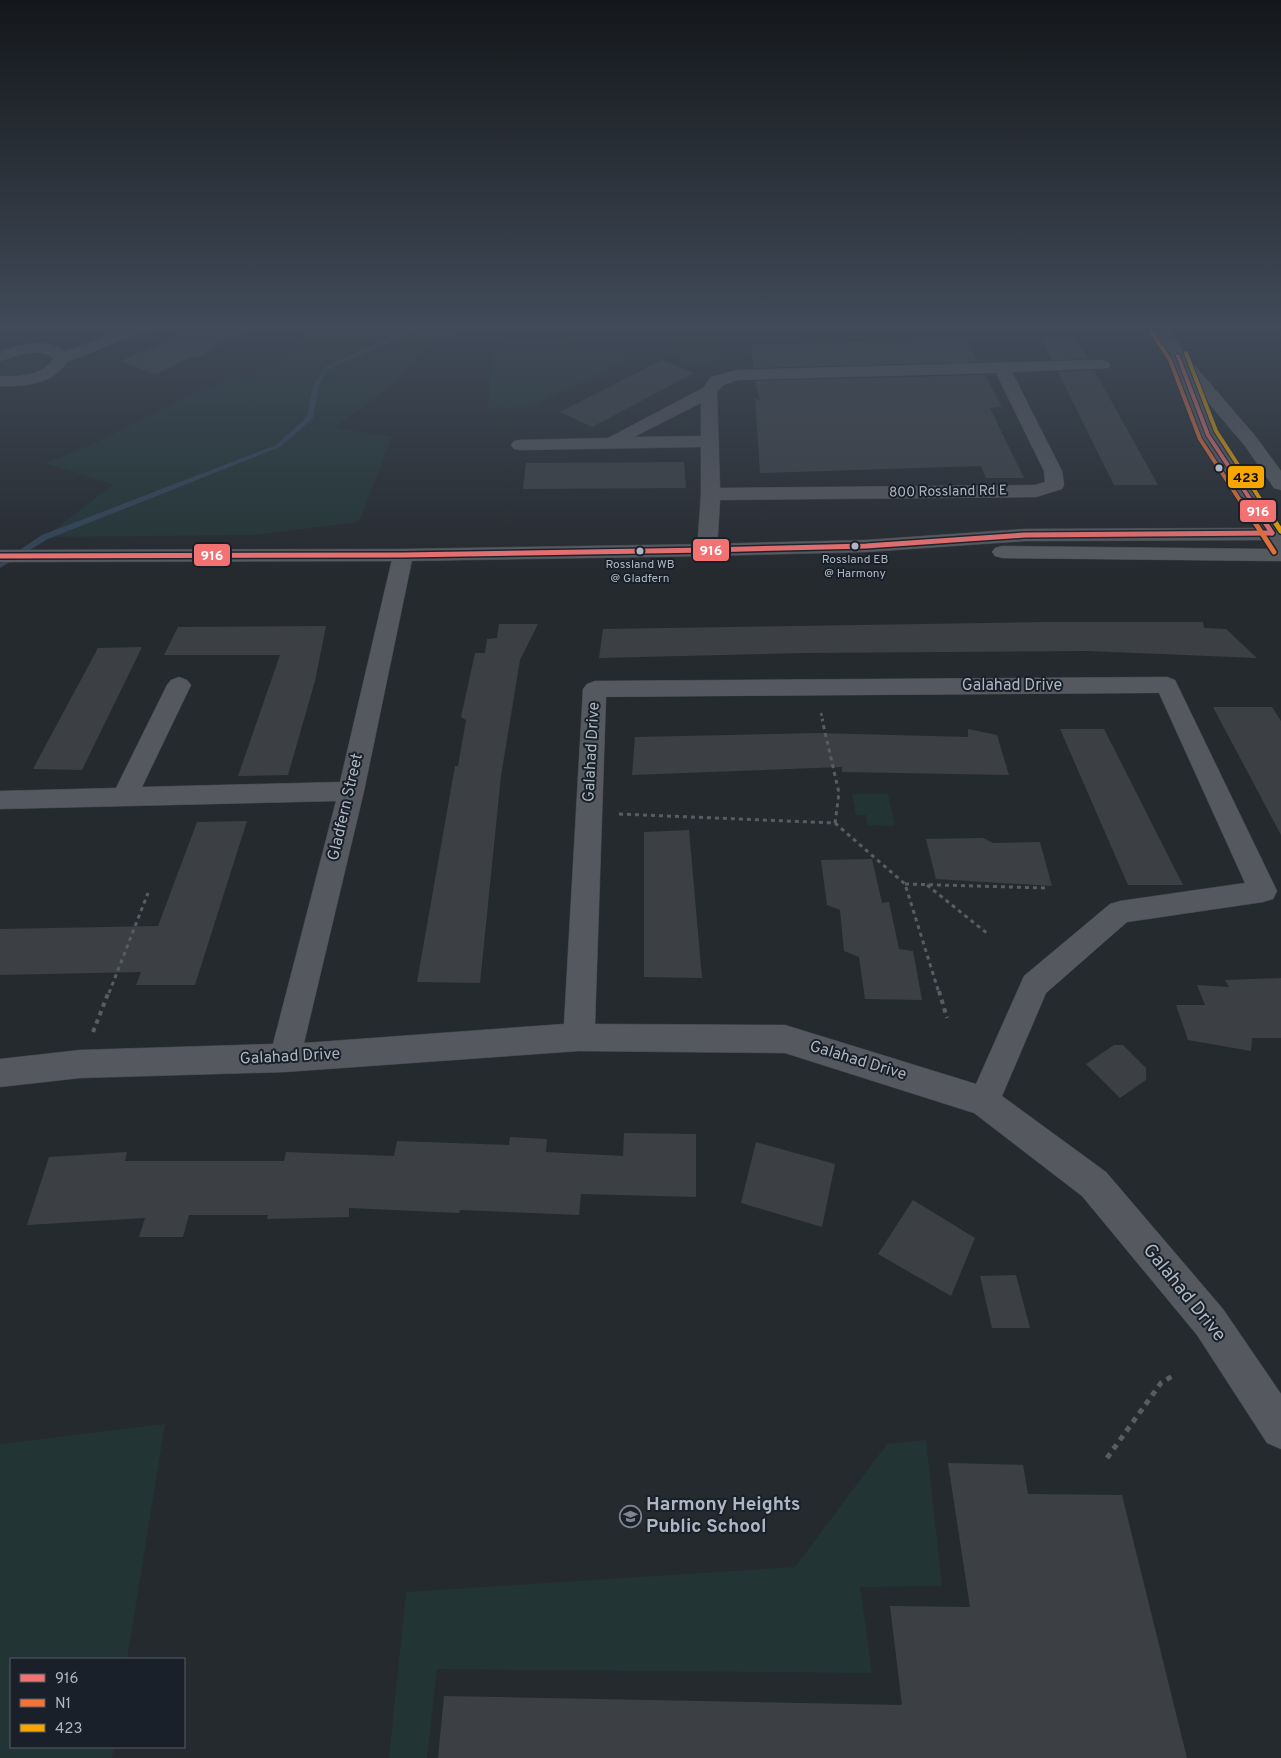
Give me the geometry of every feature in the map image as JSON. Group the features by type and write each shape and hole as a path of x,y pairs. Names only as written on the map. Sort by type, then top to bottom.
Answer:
{"main road":[{"path":"1198,409 1208,435 1278,538"},
{"path":"1223,409 1251,442 1281,484"},
{"path":"0,556 403,555 707,550 866,546 1025,535 1278,538"},
{"path":"866,546 1039,554 1281,555"}],"street":[{"path":"608,443 676,409"},
{"path":"707,550 711,494 710,409"},
{"name":"800 Rossland Rd E","path":"711,494 1036,491 1055,485 1053,471 1022,409"},
{"path":"520,445 710,441"},
{"name":"Gladfern Street","path":"285,1058 350,791 403,555"},
{"path":"125,796 179,685"},
{"name":"Galahad Drive","path":"579,1037 595,689 1167,685 1272,891 1120,912 1035,985 984,1101"},
{"path":"0,800 350,791"},
{"name":"Galahad Drive","path":"0,1072 80,1064 285,1058 579,1037 785,1039 984,1101 1094,1184 1210,1322 1270,1397 1281,1429"}],"path":[{"path":"815,688 839,792 835,823"},
{"path":"589,813 835,823 905,884 947,1018"},
{"path":"905,884 1046,888"},
{"path":"926,885 988,934"},
{"path":"80,1064 148,894"},
{"path":"1107,1458 1161,1383 1174,1374"}],"shaded area":[{"path":"162,409 361,409 334,428 392,436 359,522 256,535 45,537 114,484 45,463 98,442"},
{"path":"852,794 888,794 895,826 868,825 866,815 856,815"},
{"path":"165,1424 127,1658 10,1658 10,1748 114,1748 112,1758 0,1758 0,1444"},
{"path":"926,1440 942,1586 860,1587 872,1673 437,1669 427,1758 389,1758 406,1592 795,1567 887,1444"}],"building":[{"path":"566,409 626,409 592,427 560,412"},
{"path":"756,409 991,409 1024,478 986,478 981,466 760,473"},
{"path":"1076,409 1116,409 1158,485 1114,485"},
{"path":"684,462 686,488 523,489 526,463"},
{"path":"1047,622 1203,622 1204,628 1226,629 1257,658 1087,651 805,653 599,658 603,629"},
{"path":"499,624 538,624 520,660 501,776 480,983 417,982 455,766 458,766 466,720 461,717 475,653 485,653 487,639 497,638"},
{"path":"326,626 315,681 288,775 238,776 280,655 164,655 178,627"},
{"path":"142,647 82,770 33,769 98,648"},
{"path":"1213,707 1272,707 1281,721 1281,835"},
{"path":"968,729 997,735 1009,775 842,772 842,767 632,775 635,737 817,733 968,737"},
{"path":"1060,729 1104,729 1183,885 1128,885"},
{"path":"247,821 195,985 136,985 141,972 0,975 0,929 158,926 197,822"},
{"path":"689,830 702,978 644,977 644,832"},
{"path":"983,838 993,843 1040,842 1052,886 936,879 926,839"},
{"path":"872,859 882,903 889,902 899,949 913,951 922,1000 865,999 859,957 844,951 840,910 827,905 821,860"},
{"path":"1281,978 1281,1038 1252,1038 1251,1051 1188,1040 1176,1005 1205,1005 1197,985 1229,987 1225,980"},
{"path":"1114,1045 1123,1045 1146,1068 1146,1080 1120,1098 1086,1064"},
{"path":"624,1133 696,1134 696,1197 581,1194 579,1215 460,1210 459,1213 349,1208 349,1217 267,1219 268,1215 189,1215 183,1237 139,1237 145,1218 27,1225 49,1157 127,1152 125,1161 284,1161 286,1152 394,1156 397,1141 509,1145 510,1137 547,1139 546,1152 623,1156"},
{"path":"756,1142 835,1164 822,1227 741,1203"},
{"path":"913,1200 975,1238 951,1296 878,1254"},
{"path":"1016,1275 1030,1328 992,1328 980,1276"},
{"path":"948,1463 1023,1465 1028,1494 1122,1495 1187,1758 438,1758 444,1696 902,1705 890,1606 970,1607"}],"waterway":[{"path":"0,566 45,537 278,446 310,418 312,409"}],"transit line":[{"name":"N1","path":"1189,409 1200,439 1274,552"},
{"name":"916","path":"1198,409 1208,435 1272,533"},
{"name":"423","path":"1208,409 1216,431 1281,531"},
{"name":"916","path":"0,556 403,555 707,550 866,546 1025,535 1272,533"}],"place":[{"name":"Rossland EB @ Harmony","path":"855,546"},
{"name":"Rossland WB @ Gladfern","path":"640,551"},
{"name":"Harmony Heights Public School","path":"630,1516"}]}
